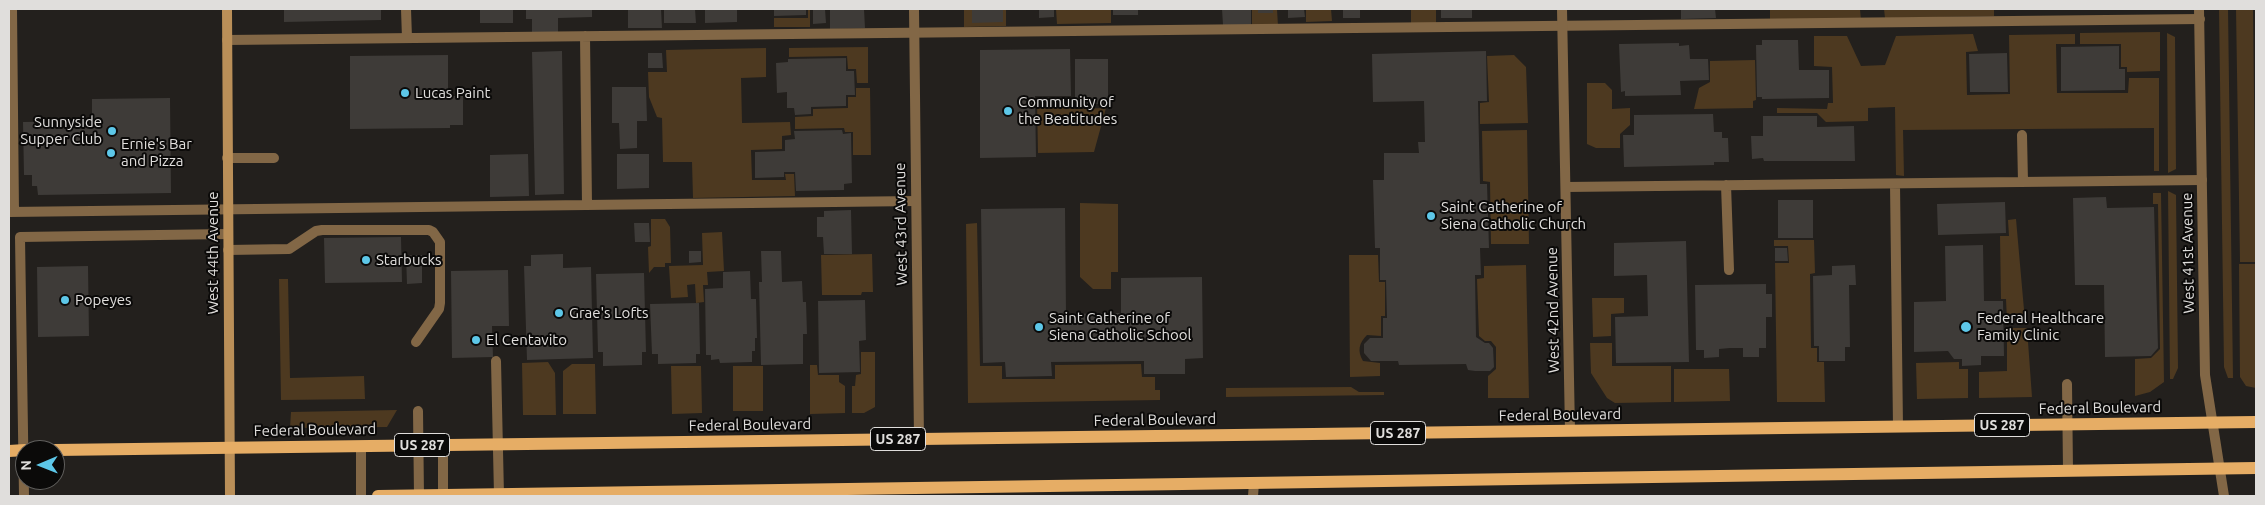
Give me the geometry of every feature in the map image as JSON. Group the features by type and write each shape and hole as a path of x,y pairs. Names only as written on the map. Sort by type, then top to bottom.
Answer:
{"main road":[{"name":"Federal Boulevard","path":"65,450 2256,422"},
{"path":"378,496 2256,468"}],"street":[{"path":"12,9 12,212 916,201"},
{"name":"West 44th Avenue","path":"227,9 230,496"},
{"path":"406,9 406,38"},
{"name":"West 43rd Avenue","path":"914,9 919,439"},
{"name":"West 42nd Avenue","path":"1562,9 1570,431"},
{"path":"227,40 1563,26 2200,14"},
{"name":"West 41st Avenue","path":"2200,14 2205,375 2224,496"},
{"path":"585,36 587,205"},
{"path":"2022,135 2023,182"},
{"path":"227,158 274,158"},
{"path":"1566,187 2202,180"},
{"path":"1895,184 1898,427"},
{"path":"1726,186 1728,270"},
{"path":"228,250 289,248 316,231 322,230 423,229 434,232 440,242 440,303 439,309 416,342"},
{"path":"24,440 20,237 228,234"},
{"path":"496,361 498,494"},
{"path":"2068,384 2068,470"},
{"path":"418,410 419,496"},
{"path":"442,445 443,496"},
{"path":"361,446 361,496"},
{"path":"1253,496 1254,483"}],"shaded area":[{"path":"808,9 810,9 810,27 774,27 774,18 808,18"},
{"path":"964,9 1006,9 1006,26 964,27"},
{"path":"1056,9 1111,9 1111,23 1057,24"},
{"path":"1252,9 1277,9 1278,26 1252,26"},
{"path":"1306,9 1331,9 1332,21 1306,22"},
{"path":"1411,9 1436,9 1436,23 1411,23"},
{"path":"1770,9 1860,9 1861,20 1770,21"},
{"path":"1884,9 1994,9 1994,16 1885,18"},
{"path":"2219,9 2228,9 2233,378 2228,378 2224,367"},
{"path":"2236,9 2253,9 2256,262 2240,262"},
{"path":"2160,32 2160,71 2127,72 2127,67 2121,67 2121,44 2080,44 2080,33"},
{"path":"2167,33 2175,37 2176,169 2168,173"},
{"path":"1973,34 1978,51 1966,52 1967,95 2010,94 2009,35 2075,34 2075,44 2056,44 2057,93 2128,93 2129,78 2159,78 2159,171 2154,171 2154,128 1903,130 1904,176 1896,175 1895,107 1868,108 1868,121 1826,122 1817,113 1777,113 1777,108 1827,109 1828,103 1833,103 1832,67 1814,66 1814,36 1847,36 1861,66 1885,65 1896,36"},
{"path":"868,47 868,83 857,83 856,69 848,69 847,56 789,57 789,48"},
{"path":"766,48 766,77 741,78 742,123 790,122 791,135 782,136 782,149 751,150 752,180 786,180 785,174 794,174 795,196 693,198 692,162 663,162 662,118 657,117 649,97 648,72 667,72 666,50"},
{"path":"1514,55 1526,67 1528,123 1480,124 1480,103 1489,102 1487,56"},
{"path":"1755,60 1756,100 1753,101 1753,108 1694,109 1699,88 1710,82 1710,61"},
{"path":"1587,83 1605,83 1612,90 1612,109 1630,108 1630,125 1620,134 1620,148 1596,148 1587,144"},
{"path":"856,88 870,88 871,155 853,155 853,132 845,132 844,128 795,129 795,117 813,116 813,109 848,108 848,97 856,97"},
{"path":"1072,99 1072,109 1106,108 1094,152 1038,153 1037,100"},
{"path":"1527,130 1529,244 1491,244 1490,182 1483,181 1482,131"},
{"path":"2168,191 2176,195 2178,368 2173,379 2170,379"},
{"path":"2153,193 2161,193 2164,382 2150,392 2135,396 2135,359 2151,358 2160,349 2158,204 2153,204"},
{"path":"1080,203 1118,204 1118,272 1111,272 1111,289 1093,289 1080,277"},
{"path":"651,219 665,219 670,227 671,263 665,263 665,267 654,267 649,273 648,247 651,246"},
{"path":"2016,219 2025,321 2007,321 2006,299 2001,299 2000,236 2009,236 2008,220"},
{"path":"977,223 980,366 1002,366 1002,379 1055,379 1055,365 1141,364 1142,377 1155,377 1155,390 1160,390 1160,400 968,403 966,224"},
{"path":"722,232 724,271 707,272 708,285 703,285 704,302 696,303 695,284 687,285 688,297 671,298 669,266 703,265 702,233"},
{"path":"1774,240 1814,240 1815,273 1810,274 1811,348 1817,348 1817,362 1824,362 1825,402 1777,402 1775,263 1789,263 1788,246 1774,246"},
{"path":"872,254 873,292 862,292 861,295 822,295 821,255"},
{"path":"1349,255 1378,255 1379,282 1385,282 1385,316 1381,316 1381,336 1367,335 1362,341 1360,350 1363,361 1380,363 1380,376 1350,377"},
{"path":"2239,264 2256,264 2256,388 2246,386 2240,377"},
{"path":"1526,265 1529,398 1488,398 1488,376 1496,369 1496,347 1491,341 1485,341 1479,336 1477,279 1484,278 1484,266"},
{"path":"279,279 288,279 290,378 364,376 365,399 281,400"},
{"path":"1592,298 1624,298 1624,313 1611,314 1611,336 1593,337"},
{"path":"2007,328 2027,328 2032,397 1979,398 1979,372 2007,371"},
{"path":"1590,343 1612,343 1612,366 1671,366 1671,402 1615,403 1607,398 1591,373"},
{"path":"861,352 875,352 875,407 864,413 852,413 852,386 855,386 856,375 861,374"},
{"path":"548,362 555,373 556,415 523,415 522,363"},
{"path":"1959,362 1959,369 1968,369 1968,398 1917,399 1916,363"},
{"path":"572,364 595,364 596,414 563,414 563,371"},
{"path":"810,365 817,365 818,375 839,375 839,382 845,386 845,413 810,414"},
{"path":"671,366 701,366 702,413 672,414"},
{"path":"733,366 763,366 763,411 733,411"},
{"path":"1674,369 1729,369 1730,401 1674,402"},
{"path":"1351,387 1359,392 1384,392 1384,395 1226,397 1226,388"},
{"path":"397,410 387,427 290,428 291,412"}],"building":[{"path":"284,9 381,9 381,20 284,22"},
{"path":"480,9 513,9 513,23 480,23"},
{"path":"526,9 592,9 592,17 558,18 558,33 532,33 532,19 526,19"},
{"path":"628,9 661,9 662,28 628,28"},
{"path":"664,9 695,9 696,23 664,23"},
{"path":"705,9 737,9 737,22 705,23"},
{"path":"774,9 806,9 806,15 774,16"},
{"path":"813,9 825,9 826,23 813,24"},
{"path":"864,9 865,28 830,29 830,10"},
{"path":"972,9 1003,9 1003,22 972,23"},
{"path":"1039,9 1054,9 1054,17 1039,18"},
{"path":"1113,9 1138,9 1138,15 1113,15"},
{"path":"1222,9 1251,9 1251,25 1223,25"},
{"path":"1258,9 1273,9 1273,13 1258,13"},
{"path":"1288,9 1304,9 1305,17 1288,18"},
{"path":"1343,9 1360,9 1360,18 1343,18"},
{"path":"1441,9 1472,9 1472,18 1441,18"},
{"path":"1681,9 1715,9 1716,18 1681,19"},
{"path":"1762,40 1798,40 1799,70 1829,70 1829,98 1762,99 1762,97 1757,97 1756,45 1762,45"},
{"path":"1679,43 1679,46 1689,45 1690,59 1708,59 1709,80 1680,81 1681,95 1625,96 1625,91 1621,92 1619,44"},
{"path":"2119,46 2119,69 2125,69 2125,90 2061,91 2061,47"},
{"path":"1070,49 1071,96 1035,96 1036,157 980,158 980,50"},
{"path":"562,51 564,194 535,195 532,52"},
{"name":"Saint Catherine of Siena Catholic Church","path":"1486,51 1487,101 1478,101 1480,184 1487,184 1489,248 1480,248 1481,275 1475,275 1476,337 1485,343 1489,343 1493,348 1494,367 1490,371 1475,371 1468,370 1466,364 1399,365 1398,361 1371,361 1364,353 1364,344 1370,338 1383,338 1383,318 1387,318 1386,280 1380,280 1380,248 1375,248 1373,180 1384,180 1384,153 1419,153 1418,142 1425,142 1424,101 1373,102 1372,54"},
{"path":"648,53 662,53 663,68 648,68"},
{"path":"2007,53 2008,92 1970,92 1969,54"},
{"path":"448,55 448,96 463,96 463,125 450,125 450,128 350,129 350,56"},
{"path":"846,58 846,71 854,71 855,95 846,95 846,106 811,107 811,114 795,115 794,108 787,108 787,92 777,93 776,63 788,62 788,59"},
{"path":"1075,59 1108,59 1108,104 1075,104"},
{"path":"612,87 646,87 647,121 637,121 637,148 620,149 619,123 612,123"},
{"path":"170,98 171,193 38,195 37,186 32,186 32,175 24,175 23,122 92,121 92,99"},
{"path":"1713,114 1714,132 1722,132 1722,138 1728,138 1729,162 1714,162 1714,165 1624,167 1623,135 1634,135 1634,115"},
{"path":"1763,116 1817,116 1817,127 1854,126 1855,161 1764,161 1763,158 1752,159 1751,136 1763,136"},
{"path":"842,130 843,134 851,133 852,183 844,184 844,190 796,191 795,172 784,172 784,177 755,178 755,152 785,151 785,140 795,139 794,131"},
{"path":"528,154 529,196 490,197 490,155"},
{"path":"617,154 649,154 649,188 617,189"},
{"path":"2106,197 2107,208 2154,207 2158,348 2151,356 2105,357 2104,285 2075,285 2073,198"},
{"path":"1778,200 1813,200 1813,238 1778,238"},
{"path":"2005,202 2006,233 1938,235 1937,204"},
{"path":"1065,208 1066,314 1121,313 1121,278 1202,277 1203,358 1185,359 1185,374 1144,374 1144,361 1051,362 1052,376 1006,377 1005,362 983,363 981,209"},
{"path":"851,210 852,254 824,254 823,237 817,237 817,217 824,217 824,211"},
{"path":"634,223 649,223 650,242 635,242"},
{"path":"401,237 402,282 325,283 324,238"},
{"path":"1686,241 1689,362 1616,363 1615,317 1648,316 1647,275 1614,276 1614,243"},
{"path":"1983,245 1984,301 2003,301 2004,356 1981,356 1981,365 1962,366 1962,359 1954,359 1948,351 1914,352 1914,302 1946,301 1945,246"},
{"path":"1775,248 1787,248 1788,261 1775,261"},
{"path":"689,251 701,251 701,262 689,263"},
{"path":"761,251 781,251 782,282 802,281 803,302 806,302 807,334 803,334 803,364 761,365 759,282 762,282"},
{"name":"Grae's Lofts","path":"563,254 563,268 591,267 593,358 527,360 524,266 531,266 531,255"},
{"path":"406,255 422,255 422,283 407,284"},
{"path":"1855,265 1856,285 1849,285 1850,347 1845,347 1845,361 1819,361 1819,346 1814,346 1813,276 1832,275 1832,266"},
{"path":"88,266 89,336 38,337 37,267"},
{"path":"508,270 509,326 492,326 493,357 452,358 451,271"},
{"path":"750,271 751,299 756,299 757,338 755,338 755,351 752,351 752,362 720,363 719,359 711,360 711,355 706,355 705,289 723,288 723,272"},
{"path":"644,273 646,352 642,352 642,365 603,366 603,352 598,352 596,274"},
{"path":"1766,284 1766,294 1772,294 1772,317 1766,317 1766,348 1759,348 1759,357 1743,357 1743,348 1730,348 1719,349 1719,357 1704,358 1704,350 1696,350 1695,285"},
{"path":"865,300 866,340 859,341 860,372 819,373 818,301"},
{"path":"699,303 700,354 696,354 696,363 658,364 658,354 652,354 650,304"}],"place":[{"name":"Lucas Paint","path":"405,93"},
{"name":"Community of the Beatitudes","path":"1008,111"},
{"name":"Sunnyside Supper Club","path":"112,131"},
{"name":"Ernie's Bar and Pizza","path":"111,153"},
{"name":"Saint Catherine of Siena Catholic Church","path":"1431,216"},
{"name":"Starbucks","path":"366,260"},
{"name":"Popeyes","path":"65,300"},
{"name":"Grae's Lofts","path":"559,313"},
{"name":"Saint Catherine of Siena Catholic School","path":"1039,327"},
{"name":"Federal Healthcare Family Clinic","path":"1966,327"},
{"name":"El Centavito","path":"476,340"}]}
